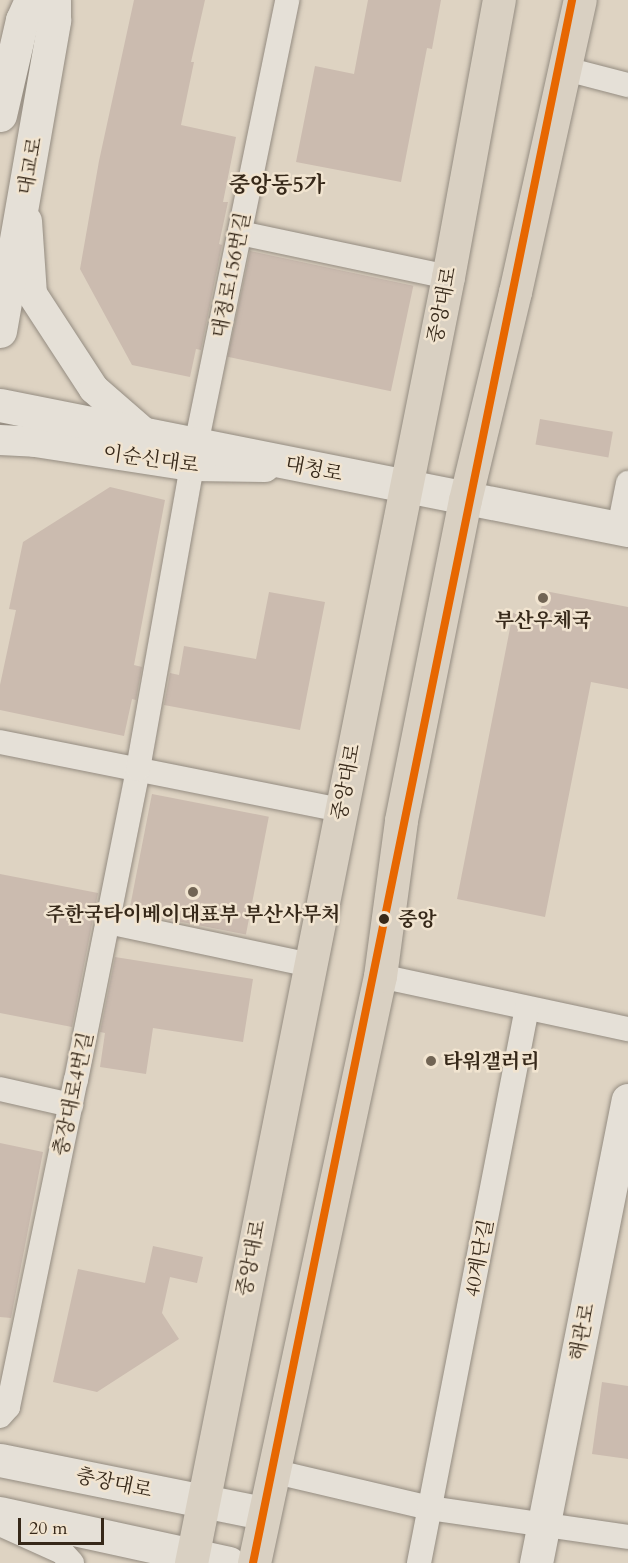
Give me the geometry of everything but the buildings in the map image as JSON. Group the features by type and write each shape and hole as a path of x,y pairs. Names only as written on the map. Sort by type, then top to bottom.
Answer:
{"main road":[{"name":"대교로","path":"0,331 54,20 54,0"},
{"name":"중앙대로","path":"192,1559 448,277 499,0"},
{"path":"254,1563 380,976 401,820 465,500 566,69 580,0"},
{"path":"0,115 27,10"},
{"name":"대청로","path":"0,405 148,436 194,455 303,467 624,529"},
{"name":"해관로","path":"536,1563 628,1100"},
{"name":"충장대로","path":"0,1460 263,1513"},
{"path":"0,1513 192,1559 229,1563"}],"street":[{"name":"대청로156번길","path":"138,769 194,455 287,0"},
{"path":"0,52 27,10"},
{"path":"566,69 628,85"},
{"path":"26,187 27,247 32,294 94,389 148,436"},
{"path":"240,233 448,277"},
{"name":"이순신대로","path":"0,440 194,455"},
{"path":"624,529 628,483"},
{"path":"0,742 340,810"},
{"name":"충장대로4번길","path":"0,1416 8,1407 138,769"},
{"path":"108,922 310,965"},
{"path":"380,976 628,1029"},
{"name":"40계단길","path":"419,1563 527,1008"},
{"path":"0,1089 71,1105"},
{"path":"272,1471 430,1508 628,1537"},
{"path":"0,1524 62,1552 72,1563"}],"transit line":[{"path":"253,1563 572,0"}],"place":[{"name":"부산우체국","path":"543,598"},
{"name":"주한국타이베이대표부 부산사무처","path":"193,892"},
{"name":"중앙","path":"384,919"},
{"name":"타워갤러리","path":"431,1061"}],"district":[{"name":"중앙동5가","path":"277,186"}]}
